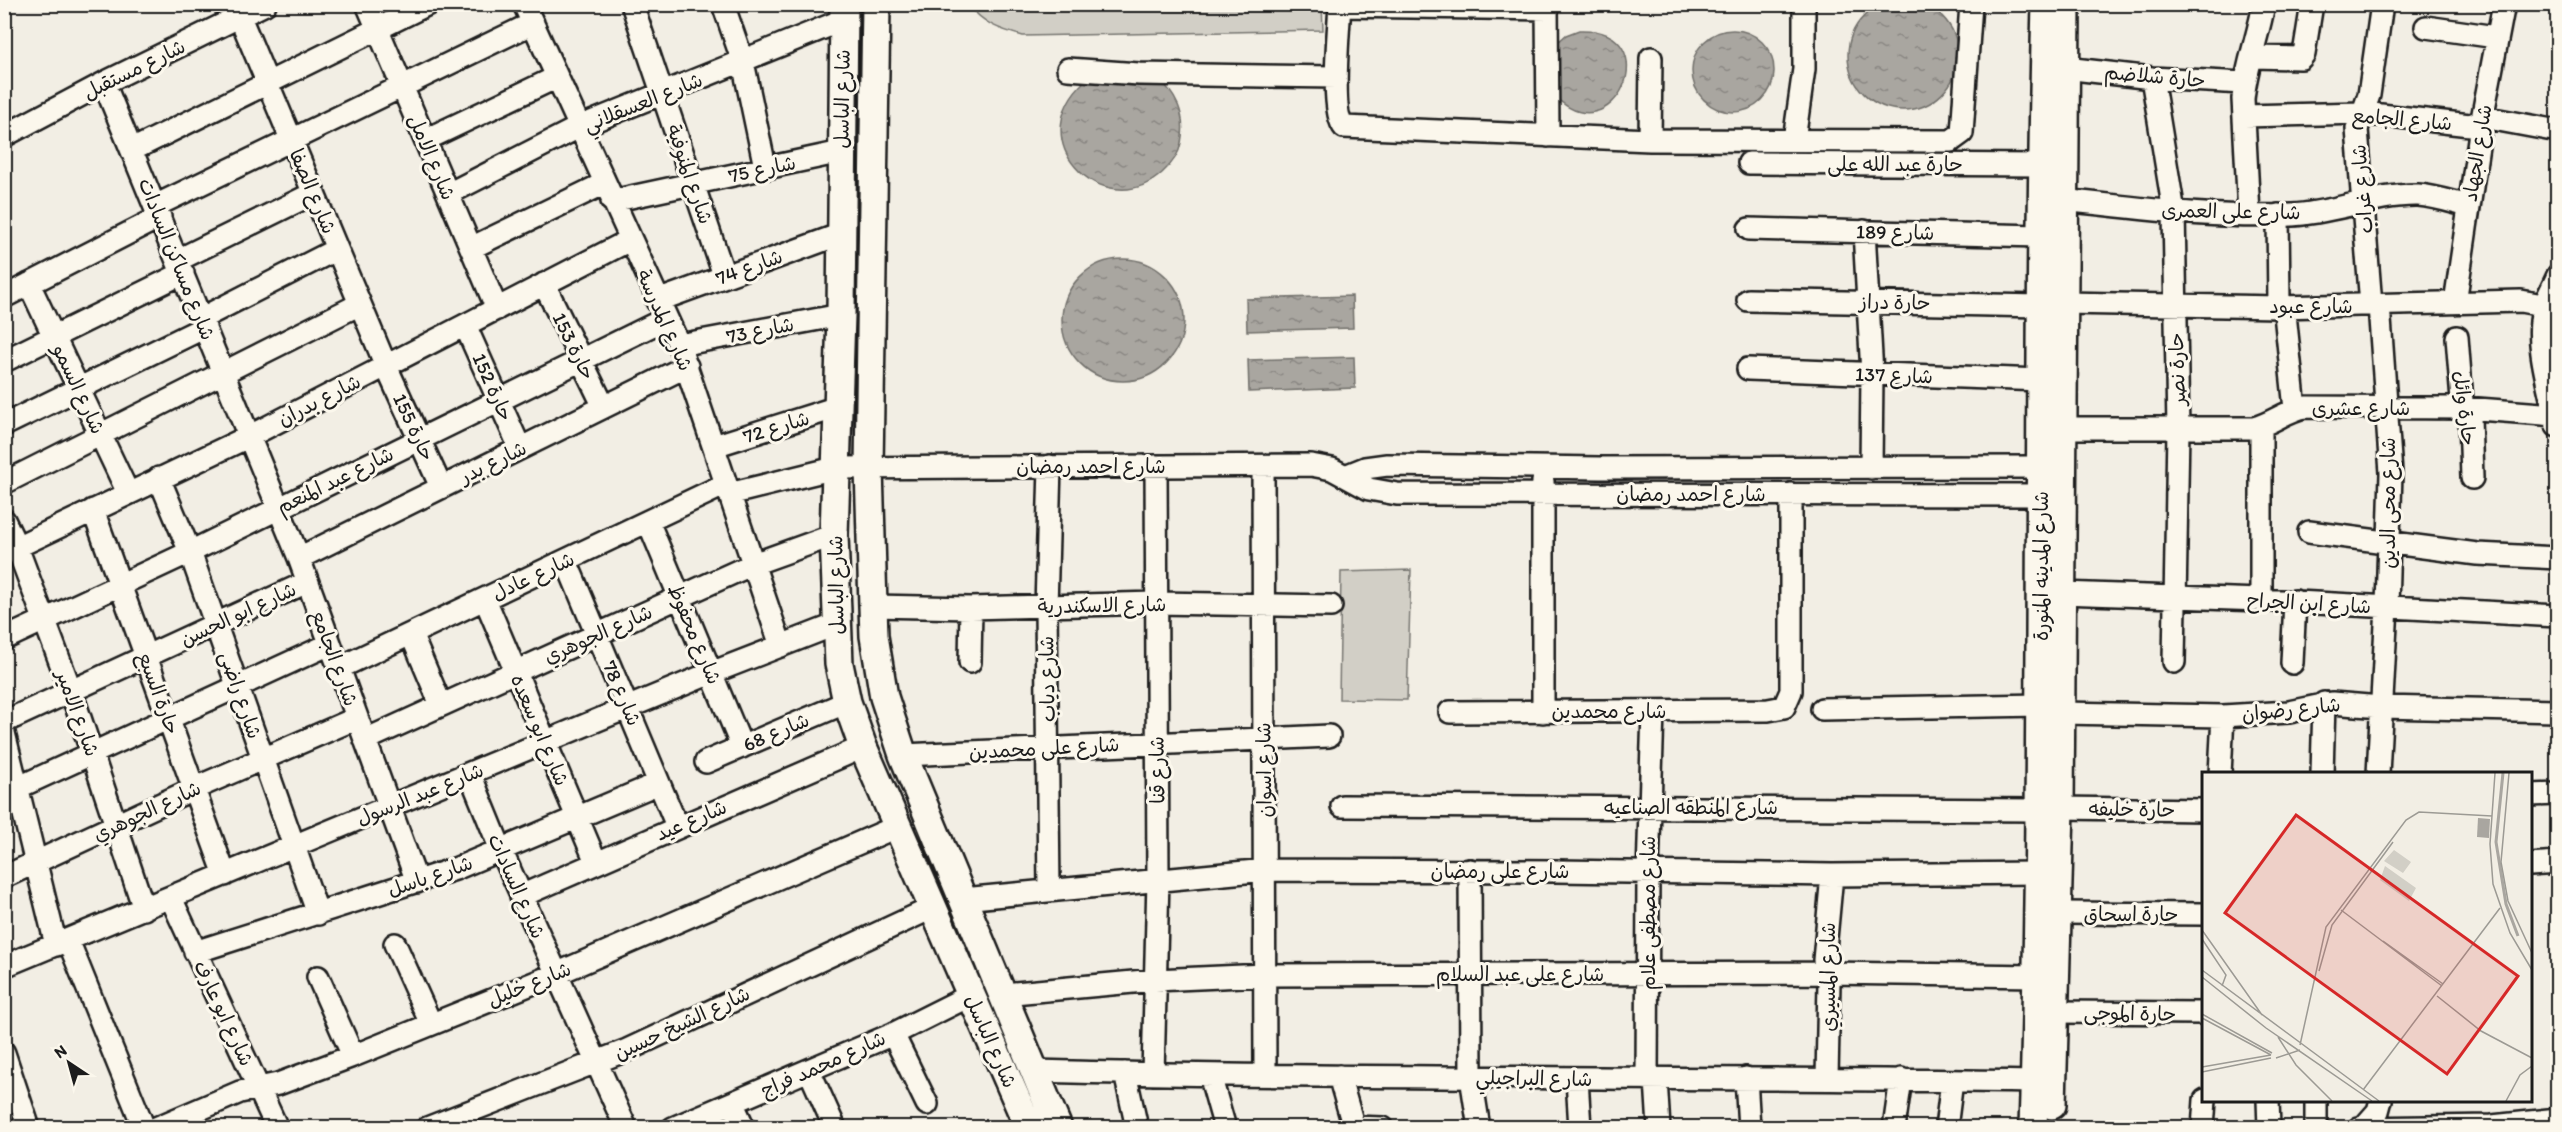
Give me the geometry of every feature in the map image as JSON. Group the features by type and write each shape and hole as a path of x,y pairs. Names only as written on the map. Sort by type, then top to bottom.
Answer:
{"main road":[{"name":"شارع الباسل","path":"876,4 869,468 874,636 884,697 903,755 1058,1128"},
{"name":"شارع المدينه المنورة","path":"2046,4 2040,236 2053,305 2063,428 2061,593 2051,709 2049,809 2058,914 2051,1128"},
{"name":"شارع المدينه المنورة","path":"2051,709 2040,467 2041,380 2053,305 2063,200 2066,4"},
{"name":"شارع الباسل","path":"843,19 841,315 834,535 839,664 847,702 863,747 896,827 1009,1080 1022,1125"},
{"path":"843,19 876,31"},
{"name":"شارع المدينه المنورة","path":"2033,1128 2038,873 2049,809"},
{"path":"1009,1080 1035,1071"}],"street":[{"name":"شارع مستقبل","path":"4,136 104,83 265,4"},
{"name":"شارع الامل","path":"367,4 497,309"},
{"path":"132,150 428,4"},
{"name":"شارع المنوفية","path":"632,4 724,275"},
{"path":"723,4 743,62 765,168"},
{"path":"1794,140 1804,69 1804,4"},
{"path":"1548,136 1547,7 1340,5 1336,76 1339,119 1344,127 1548,136 1650,140 1951,141 1959,138 1962,133 1971,4"},
{"path":"2249,214 2244,83 2253,57 2264,4"},
{"path":"2253,57 2301,58 2304,54 2312,4"},
{"name":"شارع غراب","path":"2375,305 2357,129 2369,95 2382,4"},
{"name":"شارع الجهاد","path":"2455,303 2482,119 2504,4"},
{"path":"4,297 291,140 402,86 529,14"},
{"name":"شارع المدرسة","path":"529,14 661,310 679,345 781,646"},
{"name":"شارع الصفا","path":"240,17 386,366"},
{"name":"شارع العسقلاني","path":"448,194 579,127 743,62 843,19"},
{"path":"2426,27 2496,38"},
{"path":"1650,140 1651,57"},
{"name":"حارة شلاضم","path":"2065,68 2152,78 2244,83"},
{"path":"1068,69 1139,74 1336,76"},
{"path":"425,140 557,77"},
{"name":"حارة نصر","path":"2152,78 2174,212 2178,429 2177,598 2174,662"},
{"name":"شارع مساكن السادات","path":"104,83 250,435"},
{"name":"شارع الجامع","path":"2244,116 2363,113 2467,124 2488,118 2558,131"},
{"name":"شارع 75","path":"471,248 608,192 693,183 841,153"},
{"name":"حارة عبد الله على","path":"1749,163 2042,165"},
{"path":"4,361 54,336 314,193"},
{"name":"شارع على العمرى","path":"2063,200 2174,212 2278,215 2317,213 2363,203 2419,195 2468,206"},
{"path":"2278,215 2279,307 2285,314 2295,409"},
{"name":"شارع 189","path":"1749,229 2040,236"},
{"path":"1864,231 1872,374 1871,468"},
{"name":"شارع 74","path":"661,310 724,275 841,234"},
{"name":"شارع بدران","path":"11,550 250,435 630,240"},
{"path":"4,425 79,389 337,249"},
{"path":"2556,421 2552,368 2541,335 2551,307 2558,275"},
{"name":"شارع السمو","path":"29,284 128,493"},
{"name":"حارة 153","path":"544,284 604,407"},
{"name":"حارة دراز","path":"1748,300 2053,305"},
{"name":"شارع عبود","path":"2053,305 2279,307 2529,302 2551,307"},
{"path":"4,483 360,304"},
{"name":"شارع محى الدين","path":"2375,305 2391,464 2387,606 2378,772"},
{"name":"شارع عبد المنعم","path":"4,639 190,552 581,360 661,310"},
{"name":"شارع 73","path":"679,345 841,315"},
{"name":"حارة 152","path":"465,326 520,448"},
{"name":"حارة وائل","path":"2457,337 2465,408 2470,417 2472,478"},
{"name":"حارة 155","path":"386,366 441,487"},
{"name":"شارع بدر","path":"298,558 687,366"},
{"name":"شارع 137","path":"1748,369 2041,380"},
{"name":"شارع 72","path":"714,446 837,407"},
{"name":"شارع عشرى","path":"2063,428 2178,429 2261,426 2295,409 2306,407 2465,408 2556,421"},
{"path":"2261,426 2261,600"},
{"name":"شارع الجامع","path":"250,435 308,582 417,882"},
{"name":"شارع احمد رمضان","path":"835,468 1318,465 1332,469 1369,489 1397,494 2041,495"},
{"name":"شارع احمد رمضان","path":"1345,476 1365,468 1387,465 2040,467"},
{"name":"شارع دياب","path":"1049,891 1046,607 1050,466"},
{"name":"شارع قنا","path":"1153,1074 1158,879 1156,466"},
{"name":"شارع اسوان","path":"1263,466 1265,1075"},
{"path":"1543,466 1544,712"},
{"name":"شارع عادل","path":"339,668 648,522 728,489 835,468"},
{"name":"شارع راضى","path":"159,478 190,552 318,914"},
{"name":"شارع محمدين","path":"1450,712 1768,710 1784,706 1791,691 1791,494"},
{"name":"حارة السبع","path":"93,510 225,875"},
{"name":"شارع الامير","path":"4,520 11,550 45,621 71,691 144,909"},
{"name":"شارع محفوظ","path":"648,522 742,747"},
{"path":"2309,532 2477,554 2558,558"},
{"name":"شارع الجوهري","path":"365,740 753,564 834,535"},
{"name":"شارع 78","path":"566,561 677,826"},
{"name":"شارع ابو الحسن","path":"4,722 308,582"},
{"name":"شارع ابن الجراح","path":"2061,593 2295,601 2558,616"},
{"name":"شارع ابو سعده","path":"485,599 596,862"},
{"path":"2292,663 2295,601"},
{"name":"شارع الاسكندرية","path":"873,606 971,608 1155,603 1331,606"},
{"path":"970,662 971,608"},
{"name":"شارع عبد الرسول","path":"4,966 837,624"},
{"path":"411,634 441,705"},
{"path":"11,791 330,644"},
{"name":"شارع 68","path":"706,762 847,702"},
{"path":"2322,772 2324,704"},
{"name":"شارع رضوان","path":"1822,709 2051,709 2223,716 2289,712 2324,704 2558,711"},
{"name":"شارع مصطفى علام","path":"1653,711 1649,807 1647,974 1652,1079 1659,1128"},
{"path":"2220,772 2223,716"},
{"name":"شارع الجوهري","path":"4,877 193,789 357,718"},
{"path":"4,733 11,791 62,942 144,1128"},
{"name":"شارع على محمدين","path":"903,755 1329,736"},
{"name":"شارع عيد","path":"521,896 677,826 863,747"},
{"name":"شارع السادات","path":"470,774 521,896 626,1128"},
{"name":"شارع باسل","path":"195,952 417,882 501,850 659,783"},
{"path":"2532,795 2558,794"},
{"name":"شارع المنطقه الصناعيه","path":"1342,806 2049,809"},
{"name":"حارة خليفه","path":"2049,809 2202,810"},
{"name":"شارع خليل","path":"156,1128 240,1092 278,1084 353,1056 556,974 896,827"},
{"path":"2532,865 2558,863"},
{"name":"شارع على رمضان","path":"963,899 1266,870 1470,870 1832,875 2038,873"},
{"path":"1470,870 1471,1077 1479,1128"},
{"name":"شارع المسيري","path":"1827,1078 1828,973 1824,960 1832,875"},
{"name":"شارع ابو عارف","path":"171,898 278,1128"},
{"name":"شارع الشيخ حسين","path":"427,1128 627,1050 932,908"},
{"name":"حارة اسحاق","path":"2058,914 2202,914"},
{"path":"395,944 431,1024"},
{"name":"شارع على عبد السلام","path":"1003,994 1155,980 1265,975 1828,973 2037,976"},
{"path":"318,977 353,1056"},
{"name":"شارع محمد فراج","path":"673,1128 893,1034 970,994"},
{"name":"حارة الموجى","path":"2056,1012 2202,1013"},
{"path":"893,1034 927,1104"},
{"path":"4,1053 29,1128"},
{"path":"809,1070 835,1128"},
{"name":"شارع البراجيلي","path":"1035,1071 1210,1075 1577,1079 1827,1078 2034,1082"},
{"path":"1125,1074 1137,1128"},
{"path":"1210,1075 1225,1128"},
{"path":"1339,1076 1354,1127 1383,1128"},
{"path":"1746,1078 1749,1128"},
{"path":"1577,1079 1580,1128"},
{"path":"1894,1128 1901,1079"},
{"path":"1946,1128 1952,1080"},
{"path":"2203,1128 2205,1102"},
{"path":"2268,1102 2269,1128"},
{"path":"2316,1102 2316,1128"},
{"path":"2362,1127 2378,1111 2381,1102"},
{"path":"733,1104 744,1128"},
{"path":"2362,1127 2492,1127 2546,1122"}],"shaded area":[{"path":"969,5 1322,5 1323,30 1023,36 993,25 974,12"},
{"path":"1411,570 1407,700 1339,699 1341,572"}],"water":[{"path":"1903,0 1924,4 1942,16 1954,34 1958,55 1954,76 1942,94 1924,106 1903,110 1882,106 1864,94 1852,76 1848,55 1852,34 1864,16 1882,4"},
{"path":"1579,30 1607,35 1623,48 1627,67 1623,86 1612,103 1595,112 1574,110 1552,93 1556,44 1566,35"},
{"path":"1733,30 1749,33 1762,42 1771,55 1774,71 1771,87 1762,100 1749,109 1733,112 1717,109 1704,100 1695,87 1692,71 1695,55 1704,42 1717,33"},
{"path":"1093,74 1155,75 1169,90 1178,105 1182,133 1178,152 1162,173 1139,187 1115,189 1093,182 1075,167 1064,147 1061,124 1070,99"},
{"path":"1123,259 1146,264 1157,269 1166,277 1174,286 1179,297 1184,320 1179,343 1174,354 1166,363 1157,371 1146,376 1123,381 1100,376 1089,371 1080,363 1072,354 1067,343 1062,320 1067,297 1072,286 1080,277 1089,269 1100,264"},
{"path":"1352,296 1353,328 1247,331 1246,299"},
{"path":"1354,357 1355,388 1249,392 1248,360"}]}
